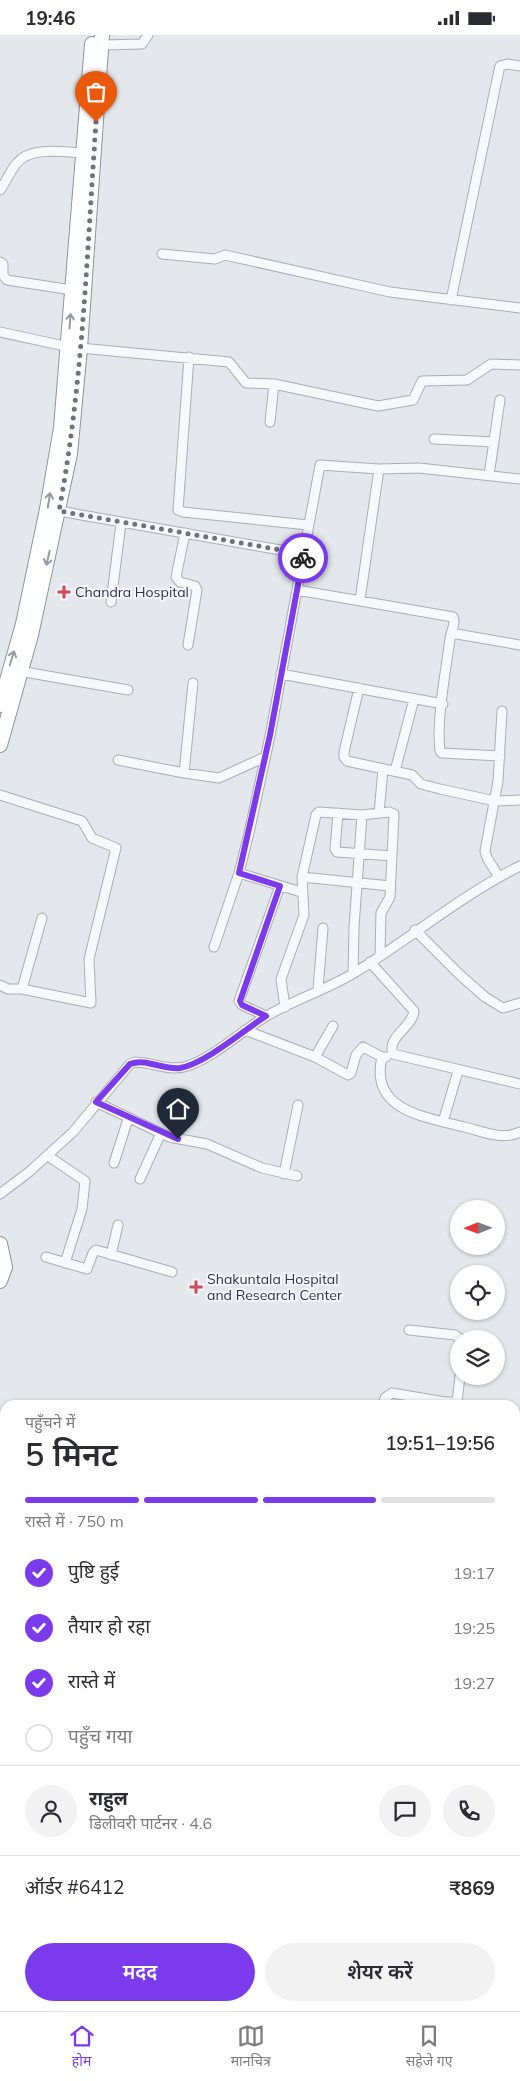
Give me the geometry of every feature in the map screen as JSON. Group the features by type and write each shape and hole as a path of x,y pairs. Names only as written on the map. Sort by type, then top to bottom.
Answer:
{"highway":[{"path":"1,696 22,624 48,509 74,347 72,290 82,153 99,38"},
{"path":"0,745 19,671 31,635 70,455 74,347 99,38"},
{"path":"0,1244 5,1267 0,1281"}],"street":[{"path":"99,38 142,44 148,35"},
{"path":"451,300 498,70 503,64 520,66"},
{"path":"0,191 4,177 18,162 29,155 53,151 82,153"},
{"path":"162,254 215,259 225,255 390,292 520,308"},
{"path":"0,262 3,264 3,275 7,280 72,290"},
{"path":"0,332 74,347 224,360 233,365 242,381 246,383 274,384 378,406 413,400 422,381 467,380 491,364 520,365"},
{"path":"189,357 178,510 308,525"},
{"path":"270,422 274,384"},
{"path":"489,475 500,400"},
{"path":"434,439 494,443"},
{"path":"214,947 239,873 265,757 320,465 379,469 419,468 520,479"},
{"path":"360,599 379,469"},
{"path":"59,511 304,554"},
{"path":"111,602 121,523"},
{"path":"185,533 176,577 180,582 195,586 197,590 188,645"},
{"path":"296,590 360,599 453,617 442,704 440,747 442,753 500,756"},
{"path":"451,633 520,645"},
{"path":"19,671 128,690"},
{"path":"281,674 442,704"},
{"path":"184,773 193,683"},
{"path":"359,688 344,757 348,761 416,776 421,784 495,801 520,800"},
{"path":"396,771 414,699"},
{"path":"499,877 487,858 485,851 495,801 502,711"},
{"path":"118,760 184,773 224,777 265,757"},
{"path":"379,813 383,769"},
{"path":"0,795 82,821 92,838 116,849 88,959 91,1003 22,989 8,989 0,985"},
{"path":"285,1007 281,979 304,915 301,892 302,877 317,813 362,815 389,812 394,815 390,897 381,913 380,955"},
{"path":"338,813 336,851 392,856"},
{"path":"354,973 357,883 362,815"},
{"path":"0,1194 48,1156 73,1131 130,1064 143,1062 172,1068 187,1066 218,1049 266,1016 354,973 415,930 499,877 520,866"},
{"path":"239,873 301,892"},
{"path":"302,877 390,886"},
{"path":"266,1016 242,1005 240,1001 280,886"},
{"path":"22,989 42,918"},
{"path":"318,989 324,928"},
{"path":"415,930 485,997 503,1008 520,1003"},
{"path":"370,962 414,1011 412,1019 391,1047 393,1054"},
{"path":"315,1057 333,1026"},
{"path":"245,1030 315,1057 349,1075 356,1055 361,1048 366,1047 382,1057 393,1054 458,1071 520,1084"},
{"path":"382,1057 380,1077 395,1104 404,1111 503,1136 520,1132"},
{"path":"443,1122 458,1071"},
{"path":"96,1102 128,1119 161,1133 178,1139 207,1144 262,1167 297,1176"},
{"path":"284,1174 298,1105"},
{"path":"114,1163 128,1119"},
{"path":"140,1179 161,1133"},
{"path":"48,1156 85,1181 82,1209 65,1263"},
{"path":"111,1255 118,1225"},
{"path":"46,1257 87,1269 95,1251 172,1272"},
{"path":"409,1330 450,1334"},
{"path":"457,1400 459,1385"},
{"path":"384,1400 392,1393 429,1400"}],"way so far":[{"path":"96,122 80,348 70,455 59,511 304,554 303,558"}],"place":[{"name":"Chandra Hospital","path":"64,592"},
{"name":"Shakuntala Hospital and Research Center","path":"196,1287"}],"route":[{"path":"178,1139 128,1119 96,1102 130,1064 143,1062 172,1068 187,1066 218,1049 266,1016 242,1005 240,997 280,886 239,873 270,735 303,558"}]}
